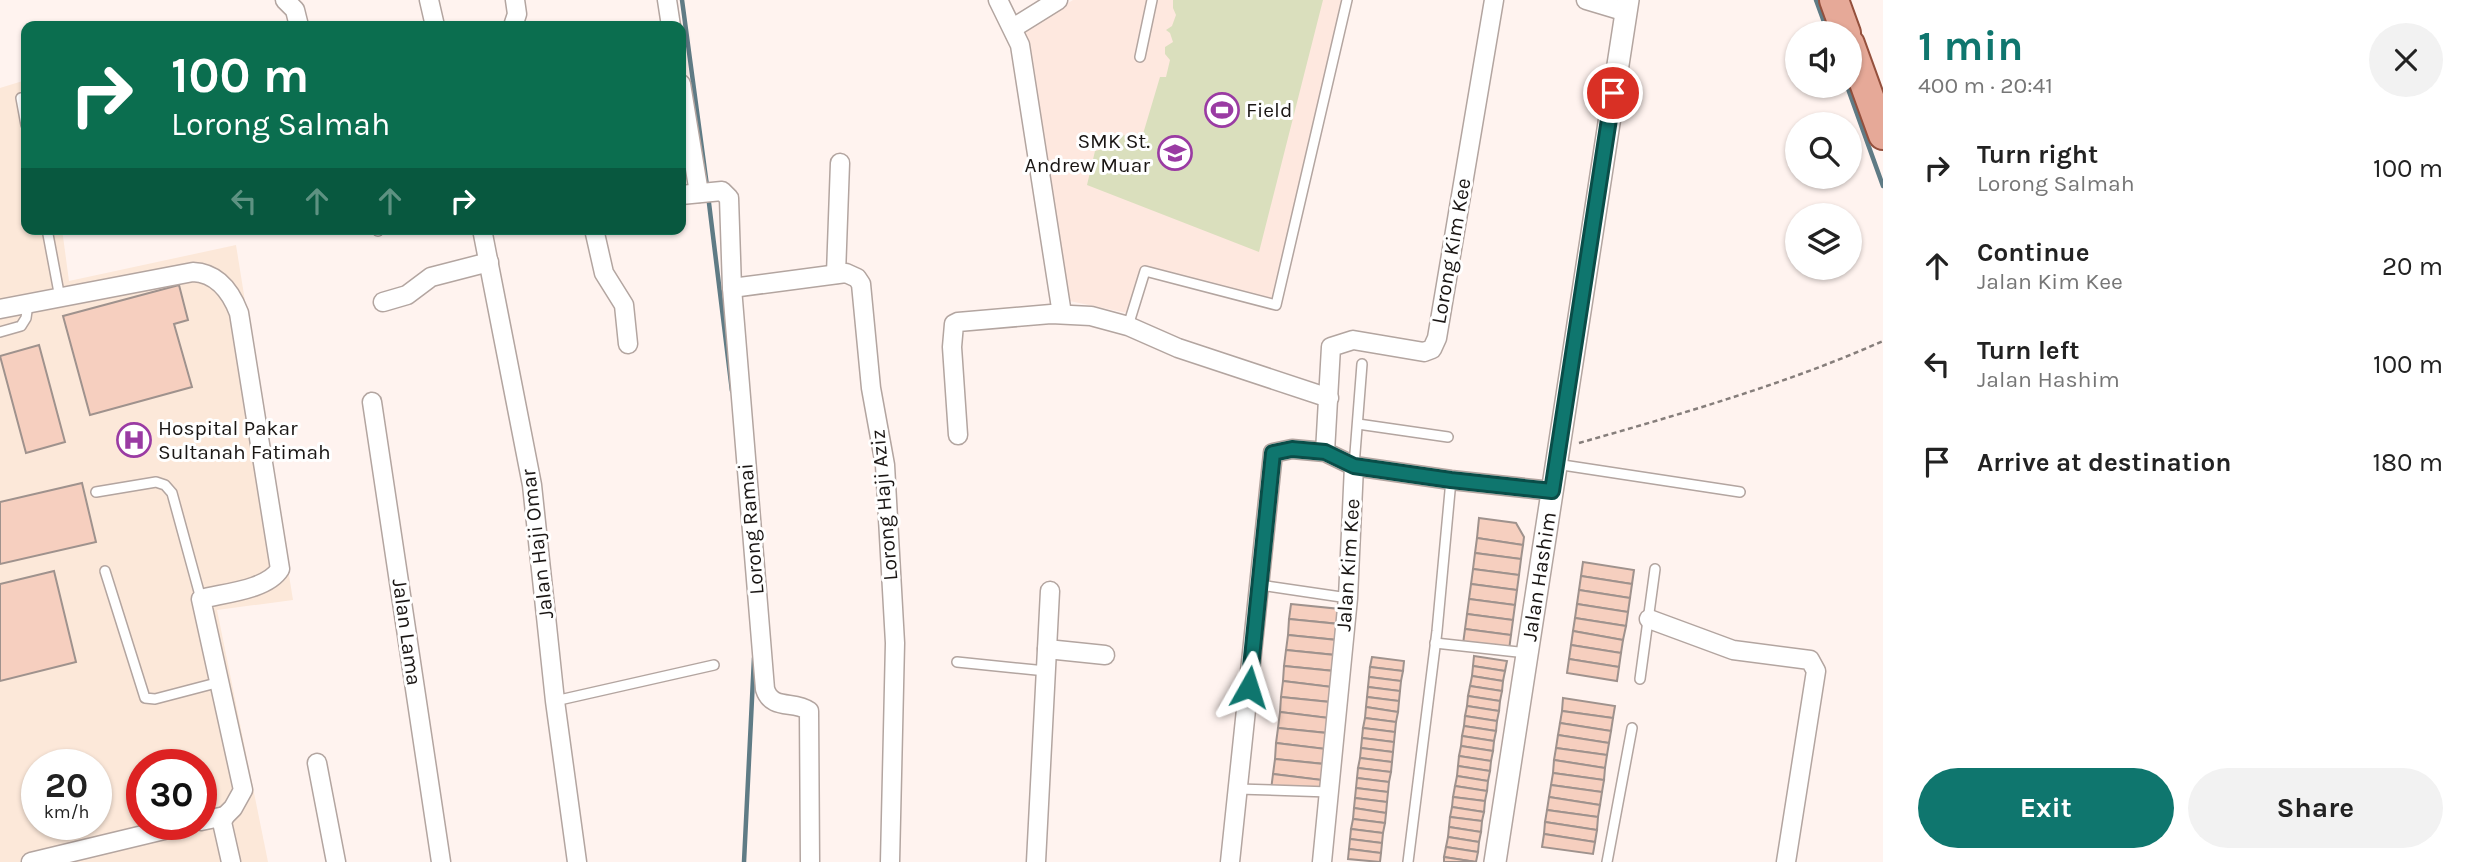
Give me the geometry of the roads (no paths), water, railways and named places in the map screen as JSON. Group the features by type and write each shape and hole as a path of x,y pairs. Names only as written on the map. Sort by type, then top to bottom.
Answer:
{"main road":[{"path":"1834,0 1842,21"},
{"path":"1862,77 1883,135"}],"street":[{"path":"285,0 295,10 298,21"},
{"path":"429,0 434,21"},
{"path":"515,0 517,14 515,21"},
{"path":"667,0 670,21"},
{"path":"998,0 1013,28 1022,57 1062,314"},
{"path":"1013,28 1058,0"},
{"name":"Lorong Kim Kee","path":"1329,398 1331,347 1353,341 1424,352 1432,349 1437,338 1494,0"},
{"path":"1586,0 1627,6"},
{"name":"Jalan Hashim","path":"1495,862 1627,6"},
{"path":"686,111 701,193"},
{"path":"732,288 836,274 840,163"},
{"name":"Lorong Ramai","path":"701,193 726,194 729,198 732,288 765,690 767,698 774,702 804,707 809,711 810,862"},
{"name":"Jalan Haji Omar","path":"483,235 531,485 555,701 577,862"},
{"path":"595,235 604,272 624,305 628,344"},
{"path":"383,302 407,295 431,277 489,262"},
{"path":"0,309 193,272 216,279 234,299 239,313 280,569 275,577 264,584 201,599 243,790 225,816 222,829 231,862"},
{"name":"Lorong Haji Aziz","path":"836,274 851,274 861,284 872,388 885,465 895,643 890,862"},
{"path":"958,435 952,347 956,322 1062,314 1091,316 1128,326 1178,348 1329,398 1325,452"},
{"name":"Jalan Lama","path":"372,402 441,862"},
{"path":"1230,862 1261,585 1271,456 1276,451 1292,449 1325,452 1354,466 1552,491"},
{"name":"Jalan Kim Kee","path":"1322,862 1348,598 1354,466"},
{"path":"1036,862 1050,591"},
{"path":"1649,619 1733,650 1810,660 1815,665 1786,862"},
{"path":"1047,649 1105,655"},
{"path":"317,763 336,862"},
{"path":"217,818 225,816"},
{"path":"31,862 126,839"}],"lane":[{"path":"1140,57 1152,0"},
{"path":"1128,326 1145,271 1276,305 1347,0"},
{"path":"48,235 60,298"},
{"path":"0,332 21,326 26,318 27,304"},
{"path":"1354,466 1362,364"},
{"path":"1358,424 1448,437"},
{"path":"1558,456 1740,492"},
{"path":"1408,862 1435,643 1451,480"},
{"path":"96,492 156,482 165,485 172,493 201,599"},
{"path":"1640,679 1655,569"},
{"path":"104,571 145,698 155,699 220,682"},
{"path":"1261,585 1348,598"},
{"path":"1435,643 1527,653"},
{"path":"957,662 1046,671"},
{"path":"555,701 715,665"},
{"path":"1607,862 1632,728"},
{"path":"1238,789 1329,792"}],"waterway":[{"path":"682,0 685,21"},
{"path":"1816,0 1824,21"},
{"path":"686,30 707,186"},
{"path":"1851,98 1883,186"},
{"path":"708,195 732,391"},
{"path":"744,862 754,658"}],"place":[{"name":"Field","path":"1222,110"},
{"name":"SMK St. Andrew Muar","path":"1175,153"},
{"name":"Hospital Pakar Sultanah Fatimah","path":"134,440"}]}
